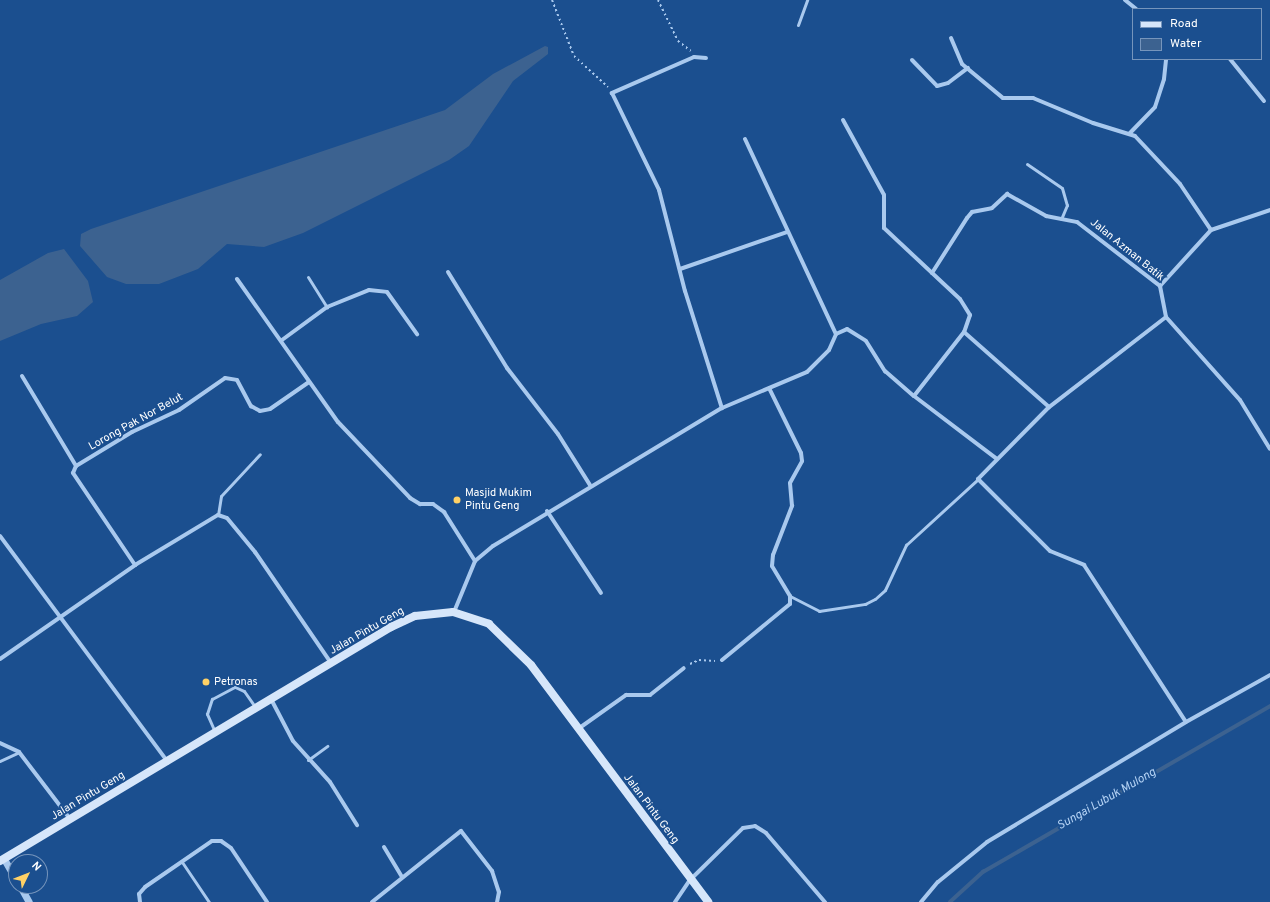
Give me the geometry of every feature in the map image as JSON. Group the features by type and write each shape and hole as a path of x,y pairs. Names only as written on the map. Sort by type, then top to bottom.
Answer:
{"main road":[{"name":"Jalan Pintu Geng","path":"1,857 70,820 168,762 270,698 415,616 453,612 489,624 505,636 531,665 690,880 708,902"}],"street":[{"path":"1125,0 1135,8"},
{"path":"951,38 968,68 1003,98 1033,98 1093,123 1130,133 1180,184 1211,230"},
{"path":"706,58 701,56 612,93 659,190 680,269 722,408"},
{"path":"912,60 937,86 948,83 968,68"},
{"path":"1130,133 1155,107 1164,79 1166,60"},
{"path":"1231,60 1264,101"},
{"path":"843,120 884,195 884,228 968,308 970,320 964,332 914,396"},
{"path":"745,139 787,232 836,334"},
{"name":"Jalan Azman Batik","path":"932,273 972,212 992,208 1007,194 1046,216 1077,222 1160,286 1166,317"},
{"path":"1160,286 1211,230 1270,210"},
{"path":"680,269 787,232"},
{"path":"448,272 507,368 558,434 590,485"},
{"path":"237,279 282,340 309,382 338,422 410,498 420,504 433,504 444,512 475,561"},
{"path":"282,340 327,307 369,290 387,292 417,334"},
{"path":"1186,722 1089,571 1078,562 1063,559 1050,552 978,479 1049,408 1166,317 1240,400 1270,449"},
{"path":"453,612 475,561 547,511 722,408 807,372 829,350 836,334 847,329 856,333 885,371 914,396 997,459"},
{"path":"964,332 1049,408"},
{"path":"22,376 76,466 73,473 135,565"},
{"name":"Lorong Pak Nor Belut","path":"76,466 132,432 179,410 225,378 237,380 252,406 260,411 270,409 309,382"},
{"path":"722,660 785,611 790,596 772,566 772,555 792,506 790,483 802,461 801,453 769,388"},
{"path":"547,511 601,593"},
{"path":"0,659 135,565 218,515 227,518 255,552 331,664"},
{"path":"0,536 62,616 168,762"},
{"path":"578,729 626,694 650,695 684,668"},
{"path":"921,902 938,882 987,842 1186,722 1270,676"},
{"path":"270,698 293,741 308,760 330,782 357,825"},
{"path":"0,744 20,752 70,820"},
{"path":"675,902 690,880 743,828 755,826 766,833 825,902"},
{"path":"372,902 461,831 492,871 499,892 497,902"},
{"path":"140,902 139,894 145,887 212,841 221,841 231,848 267,902"},
{"path":"384,847 402,877"},
{"path":"1,857 8,868"}],"lane":[{"path":"798,25 807,0"},
{"path":"1027,164 1062,188 1067,205 1061,219"},
{"path":"308,277 327,307"},
{"path":"218,515 221,496 260,454"},
{"path":"790,596 825,611 866,604 875,599 885,590 906,545 978,479"},
{"path":"215,732 207,714 212,699 235,687 244,691 256,707"},
{"path":"308,760 327,746"},
{"path":"0,761 20,752"},
{"path":"182,862 209,902"}],"path":[{"path":"552,0 574,56 612,93"},
{"path":"658,0 678,41 701,56"},
{"path":"684,668 699,660 722,660"}],"water":[{"path":"545,46 548,47 548,54 513,81 469,146 449,160 303,233 264,247 227,244 198,269 159,284 126,284 107,277 80,246 81,234 91,229 445,110 493,74"},
{"path":"64,249 88,281 93,302 77,316 41,324 0,341 0,280 48,253"}],"waterway":[{"name":"Sungai Lubuk Mulong","path":"950,902 983,872 1270,706"}],"place":[{"name":"Masjid Mukim Pintu Geng","path":"457,500"},
{"name":"Petronas","path":"206,682"}]}
